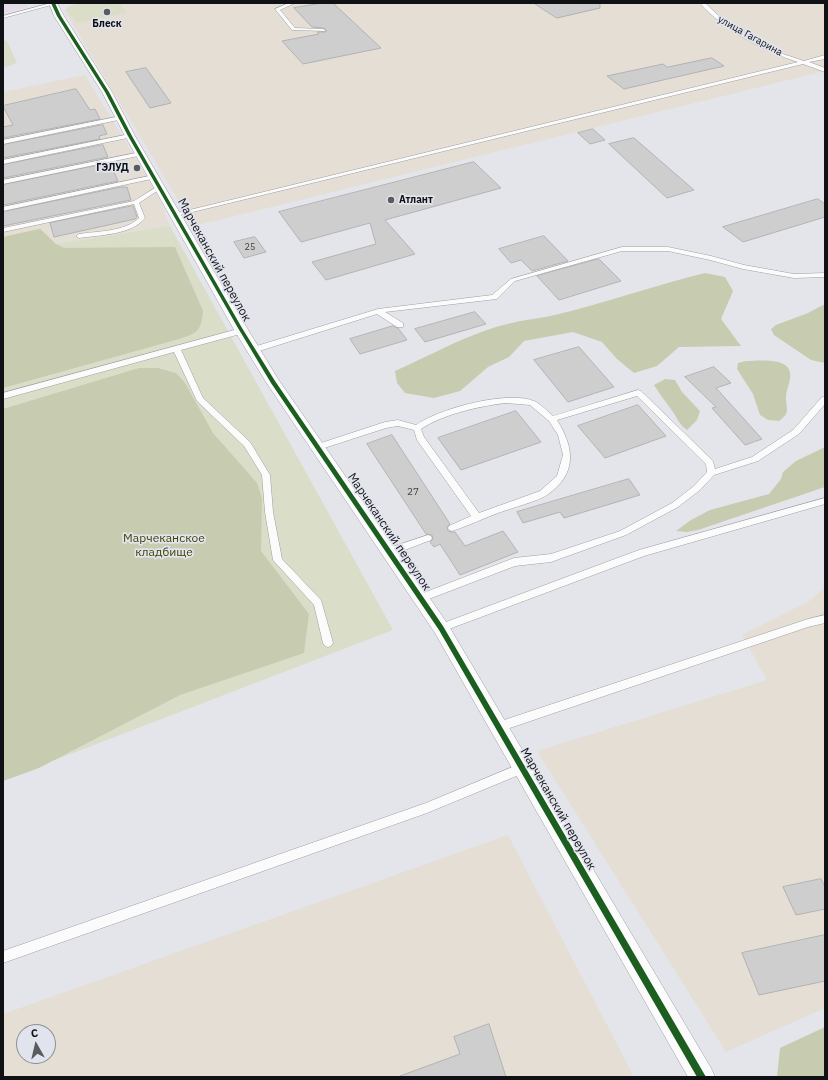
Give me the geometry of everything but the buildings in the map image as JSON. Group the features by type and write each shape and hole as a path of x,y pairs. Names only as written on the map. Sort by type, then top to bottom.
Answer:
{"street":[{"name":"Марчеканский переулок","path":"53,4 66,28 97,75 241,331 441,628 702,1077"}],"lane":[{"path":"293,3 277,10 294,29 323,30"},
{"name":"улица Гагарина","path":"702,3 710,13 740,32 781,54 825,70"},
{"path":"3,17 53,4"},
{"path":"176,214 825,58"},
{"path":"3,142 121,118"},
{"path":"3,162 130,136"},
{"path":"3,182 141,154"},
{"path":"3,230 136,202 157,182"},
{"path":"3,209 157,182"},
{"path":"79,236 131,227 139,223 142,218 136,202"},
{"path":"253,350 378,312 494,297 513,280 622,249 668,249 711,258 743,267 794,276 825,275"},
{"path":"378,312 400,325"},
{"path":"3,396 241,331"},
{"path":"176,349 200,399 247,444 266,475 269,512 278,560 318,603 328,643"},
{"path":"552,419 638,393 710,463 711,473"},
{"path":"421,598 514,562 551,558 623,533 675,505 697,488 711,473 755,459 791,436 825,399"},
{"path":"318,447 385,425 398,423 417,428 427,421 478,404 506,400 532,403 552,419 562,436 567,455 561,477 543,493 452,528"},
{"path":"417,428 420,438 477,518"},
{"path":"441,628 642,553 825,501"},
{"path":"389,552 428,538"},
{"path":"498,727 808,623 825,619"},
{"path":"3,957 419,811 522,768"}],"path":[{"path":"73,3 78,3"}],"shaded area":[{"path":"3,3 27,3 28,7 3,13"},
{"path":"100,3 825,3 825,71 194,226 64,10"},
{"path":"85,75 158,195 170,226 56,244 40,229 3,237 3,92"},
{"path":"825,587 825,1008 726,1052 537,751 767,680 742,635 811,600"},
{"path":"508,835 634,1077 3,1077 3,1014"}],"green space":[{"path":"81,3 120,3 127,13 77,23 66,9 69,6"},
{"path":"3,40 7,41 17,63 3,68"},
{"name":"Марчеканское кладбище","path":"170,226 393,630 55,760 3,754 3,237 40,228 56,244"},
{"path":"40,229 56,244 64,248 175,247 203,311 199,328 194,333 179,339 3,388 3,237"},
{"path":"705,273 725,277 733,291 721,319 741,346 679,347 657,366 634,373 617,359 602,342 573,332 524,341 509,357 488,367 460,391 434,398 405,393 397,383 395,371 483,331 511,323 555,315"},
{"path":"825,304 825,363 811,360 774,335 771,329 776,325 808,313"},
{"path":"746,361 775,361 787,366 790,372 790,379 786,395 787,410 783,418 779,421 768,420 760,415 753,394 737,369 738,363"},
{"name":"Марчеканское кладбище","path":"139,368 158,368 176,373 185,383 213,433 257,483 262,499 261,551 309,614 304,653 180,695 39,768 3,781 3,409"},
{"path":"665,379 675,380 682,392 700,411 697,420 687,430 680,424 654,385"},
{"path":"825,447 825,487 698,530 687,532 676,531 691,520 710,510 769,494 781,479 783,472 796,461"},
{"path":"825,1027 825,1077 777,1077 780,1048"}],"cycle path":[{"path":"53,3 59,16 107,92 130,136 240,328 273,382 441,628 702,1077"}],"place":[{"name":"Блеск","path":"107,12"},
{"name":"ГЭЛУД","path":"137,168"},
{"name":"Атлант","path":"391,200"}]}
